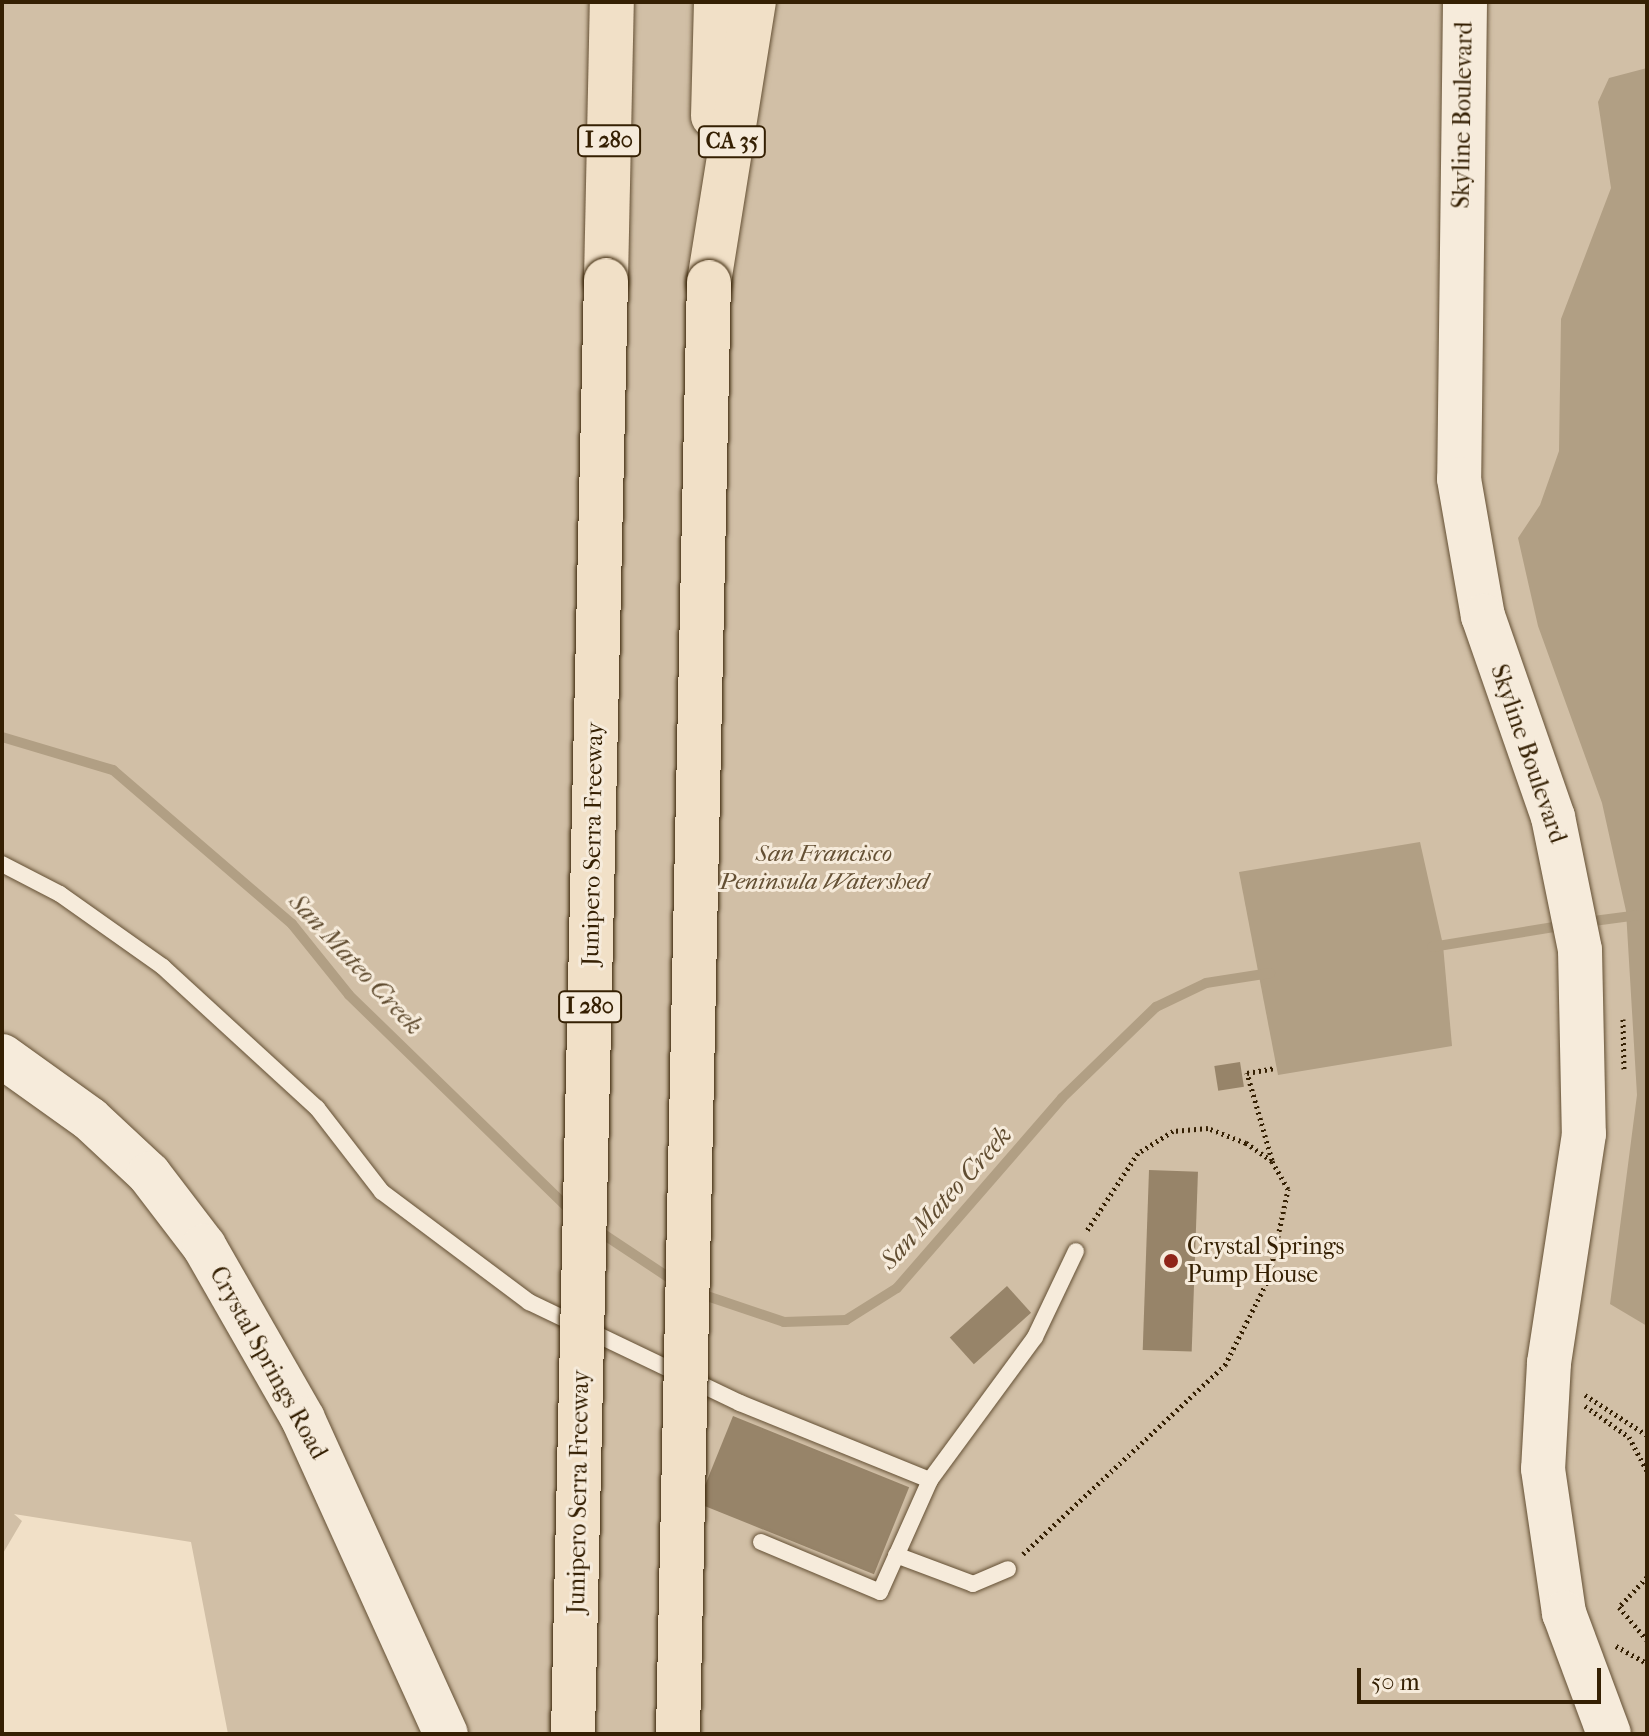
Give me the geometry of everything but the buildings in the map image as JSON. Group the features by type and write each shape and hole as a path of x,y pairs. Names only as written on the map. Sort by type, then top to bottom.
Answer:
{"highway":[{"name":"Junipero Serra Freeway","path":"573,1734 612,2"},
{"path":"678,1734 716,2"},
{"name":"CA 35","path":"709,282 754,2"}],"street":[{"name":"Skyline Boulevard","path":"1465,2 1459,479 1483,616 1553,817 1580,950 1584,1134 1571,1393 1543,1469 1557,1585 1609,1734"},
{"name":"Crystal Springs Road","path":"2,1056 129,1155 204,1246 303,1419 446,1734"}],"lane":[{"path":"2,864 60,894 163,967 317,1108 382,1192 529,1302 740,1403 930,1480"},
{"path":"761,1542 880,1592 930,1480 1035,1337 1076,1251"},
{"path":"896,1555 973,1584 1008,1569"}],"path":[{"path":"1008,1569 1225,1365 1269,1278 1287,1219 1288,1189 1272,1161 1247,1073 1275,1068"},
{"path":"1076,1251 1111,1185 1138,1153 1173,1131 1208,1128 1272,1161"},
{"path":"1571,1393 1613,1409 1647,1435"},
{"path":"1571,1393 1640,1449 1647,1471"},
{"path":"1647,1577 1619,1607 1647,1640"}],"green space":[{"name":"San Francisco Peninsula Watershed","path":"2,2 1647,2 1647,1734 228,1734 191,1542 14,1514 22,1521 2,1555"}],"shaded area":[{"path":"1647,68 1647,1326 1610,1304 1637,1095 1626,911 1602,803 1538,626 1518,538 1540,505 1559,451 1561,319 1611,188 1598,102 1609,78"},
{"path":"1420,842 1443,945 1452,1046 1278,1075 1239,872"}],"waterway":[{"name":"San Mateo Creek","path":"2,737 113,770 292,924 349,995 571,1211"},
{"name":"San Mateo Creek","path":"1586,922 1647,914"},
{"name":"San Mateo Creek","path":"1432,947 1566,925"},
{"name":"San Mateo Creek","path":"698,1293 784,1322 846,1320 897,1288 1062,1098 1156,1007 1206,983 1270,973"},
{"name":"San Mateo Creek","path":"597,1230 677,1283"}],"place":[{"name":"Crystal Springs Pump House","path":"1171,1261"}]}
